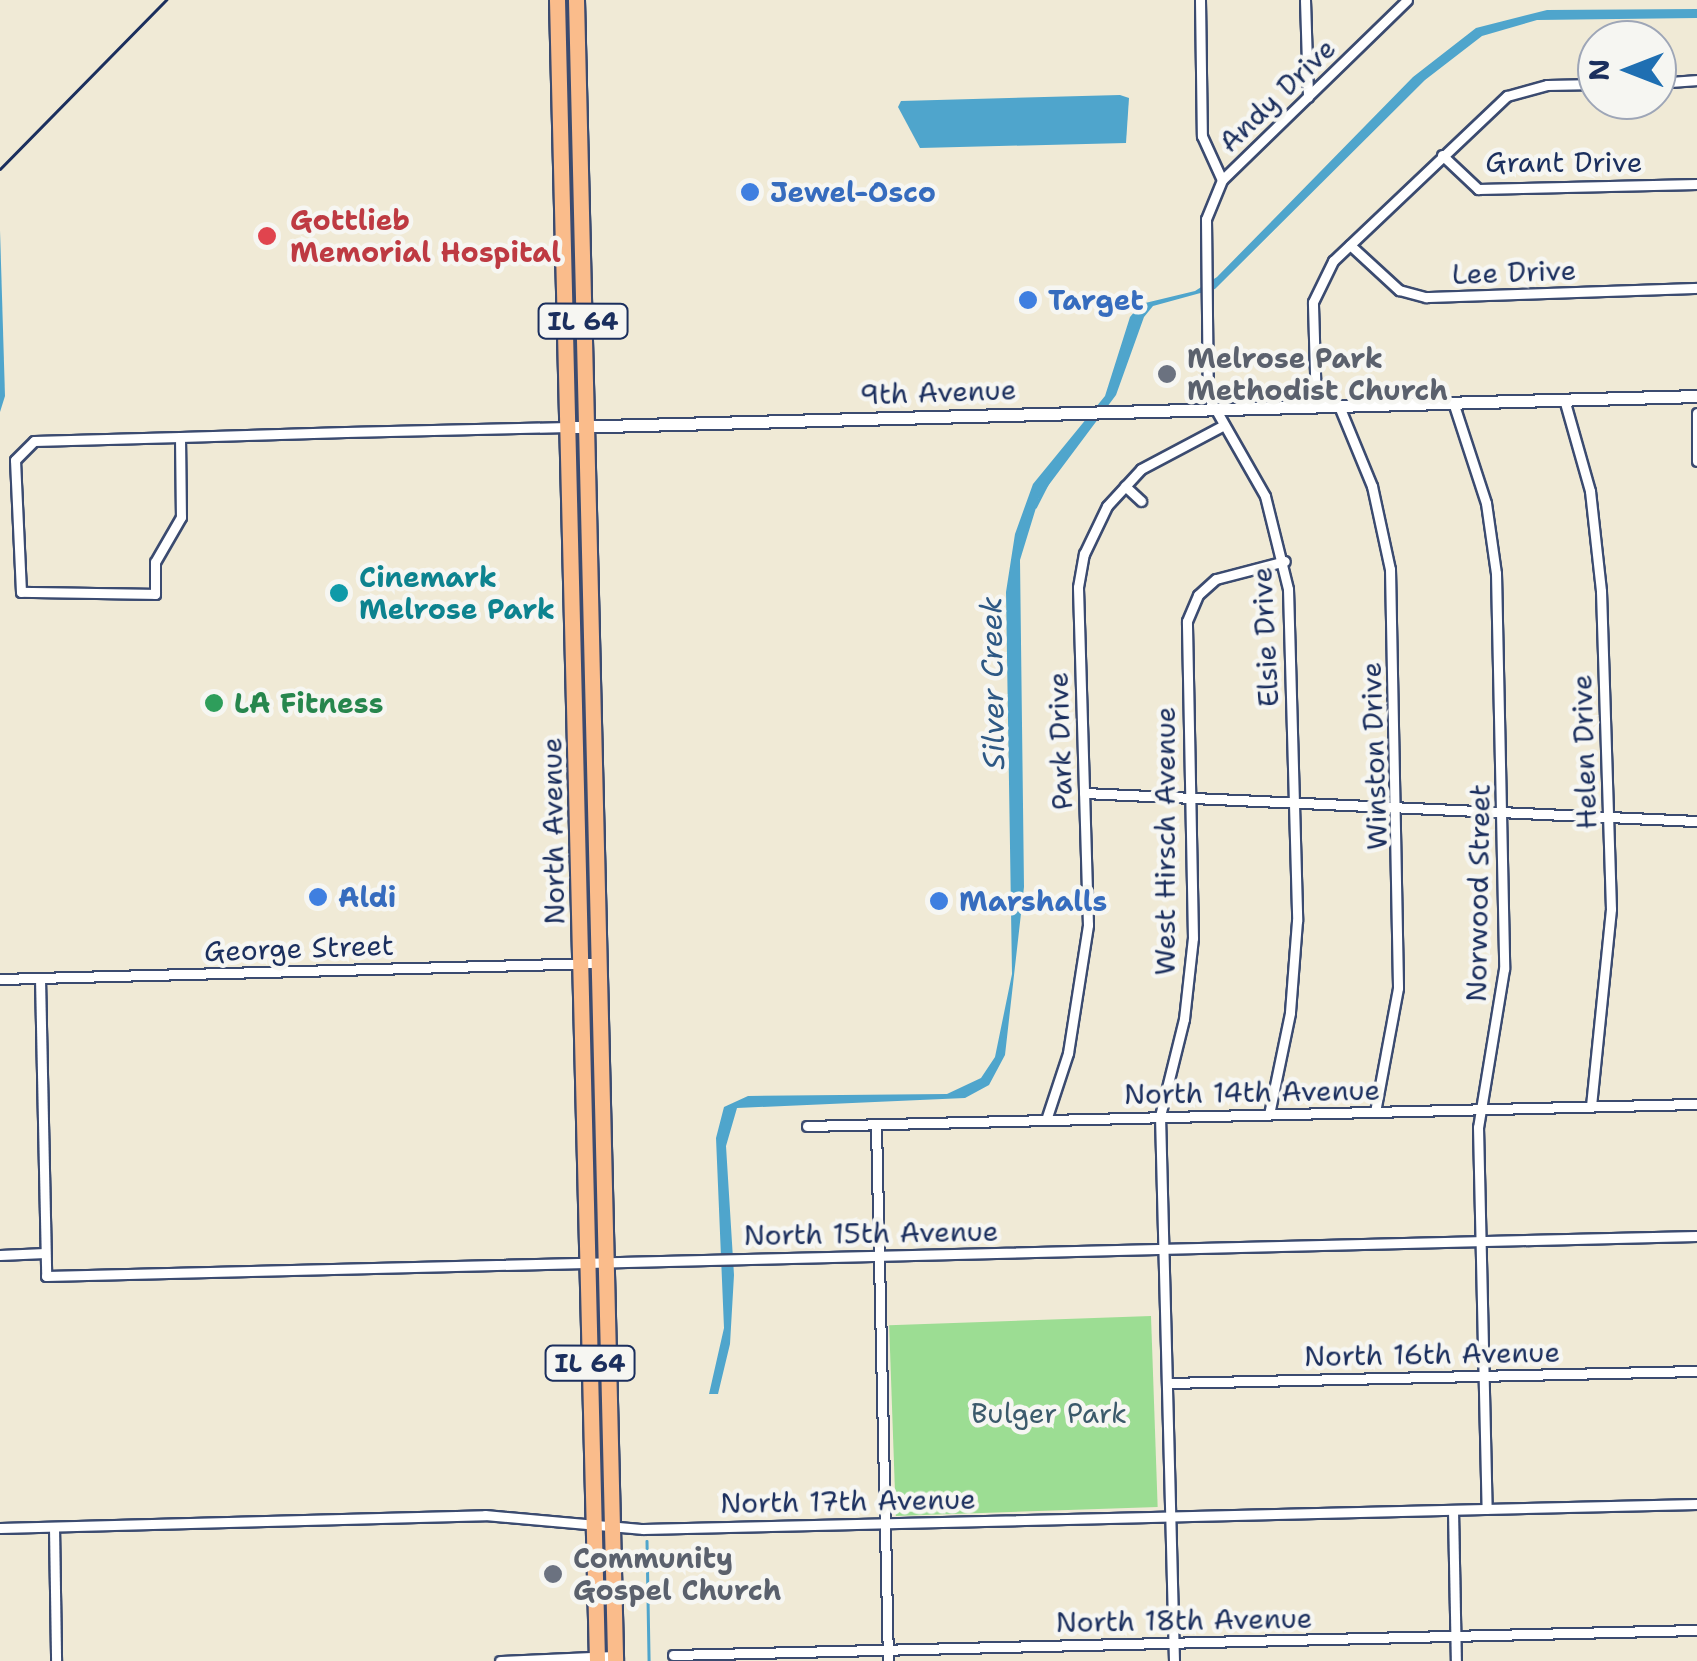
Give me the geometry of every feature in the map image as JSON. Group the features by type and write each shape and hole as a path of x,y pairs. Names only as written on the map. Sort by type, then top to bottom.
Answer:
{"main road":[{"name":"North Avenue","path":"557,0 597,1659"},
{"name":"North Avenue","path":"576,0 615,1658"}],"street":[{"path":"1200,0 1202,136 1222,180"},
{"path":"1305,0 1308,97"},
{"name":"Andy Drive","path":"1222,180 1407,0"},
{"path":"1316,406 1313,302 1320,279 1442,155 1519,90 1577,86"},
{"name":"Grant Drive","path":"1442,155 1478,189 1697,184"},
{"name":"Elsie Drive","path":"1222,180 1206,219 1208,396 1265,496 1285,561 1296,960 1269,1114"},
{"name":"Lee Drive","path":"1350,245 1387,282 1426,296 1697,288"},
{"name":"9th Avenue","path":"180,437 181,516 155,562 155,594 21,592 20,450 34,441 180,437 568,428 1697,396"},
{"name":"Helen Drive","path":"1564,399 1596,527 1609,822 1610,959 1592,1106"},
{"name":"Norwood Street","path":"1452,402 1493,535 1503,814 1504,969 1482,1109 1480,1241 1488,1509"},
{"name":"Winston Drive","path":"1339,406 1372,486 1386,540 1399,806 1398,988 1375,1112"},
{"path":"1697,414 1697,461"},
{"name":"Park Drive","path":"1046,1120 1082,980 1084,792 1078,587 1093,529 1125,486 1164,454 1224,425"},
{"path":"1125,486 1141,501"},
{"name":"West Hirsch Avenue","path":"1174,1661 1160,1116 1192,965 1186,632 1191,608 1216,579 1285,561"},
{"path":"1084,792 1190,794 1609,822 1697,821"},
{"name":"George Street","path":"0,979 599,963"},
{"path":"0,1255 45,1254 40,978"},
{"name":"North 14th Avenue","path":"808,1126 1697,1104"},
{"path":"876,1125 888,1656"},
{"name":"North 15th Avenue","path":"45,1254 46,1276 1697,1236"},
{"name":"North 16th Avenue","path":"1168,1383 1697,1371"},
{"name":"North 17th Avenue","path":"0,1528 485,1515 643,1529 1697,1504"},
{"path":"1453,1510 1456,1661"},
{"path":"54,1527 56,1661"},
{"name":"North 18th Avenue","path":"673,1655 888,1656 1174,1642 1697,1630"},
{"path":"500,1661 615,1658"}],"green space":[{"name":"Bulger Park","path":"1151,1316 1158,1507 896,1516 889,1325"}],"water":[{"path":"1697,9 1697,18 1537,20 1482,36 1425,80 1215,289 1153,306 1144,317 1116,395 1039,498 1020,560 1024,887 1005,1055 989,1085 965,1098 737,1108 726,1146 734,1275 730,1344 718,1394 709,1394 724,1328 716,1138 724,1107 748,1096 947,1094 981,1078 995,1057 1012,974 1006,592 1015,534 1033,484 1105,396 1130,317 1141,304 1195,291 1217,277 1413,77 1476,28 1547,10"},
{"path":"1120,95 1129,98 1126,143 920,148 898,107 901,101"},
{"path":"0,230 5,396 0,412"}],"waterway":[{"name":"Silver Creek","path":"1035,507 1050,478"},
{"path":"647,1541 649,1661"}],"railway":[{"path":"0,169 166,0"}],"place":[{"name":"Jewel-Osco","path":"750,192"},
{"name":"Gottlieb Memorial Hospital","path":"267,236"},
{"name":"Target","path":"1028,300"},
{"name":"Melrose Park Methodist Church","path":"1167,374"},
{"name":"Cinemark Melrose Park","path":"339,593"},
{"name":"LA Fitness","path":"214,703"},
{"name":"Aldi","path":"318,897"},
{"name":"Marshalls","path":"939,901"},
{"name":"Community Gospel Church","path":"553,1574"}]}
